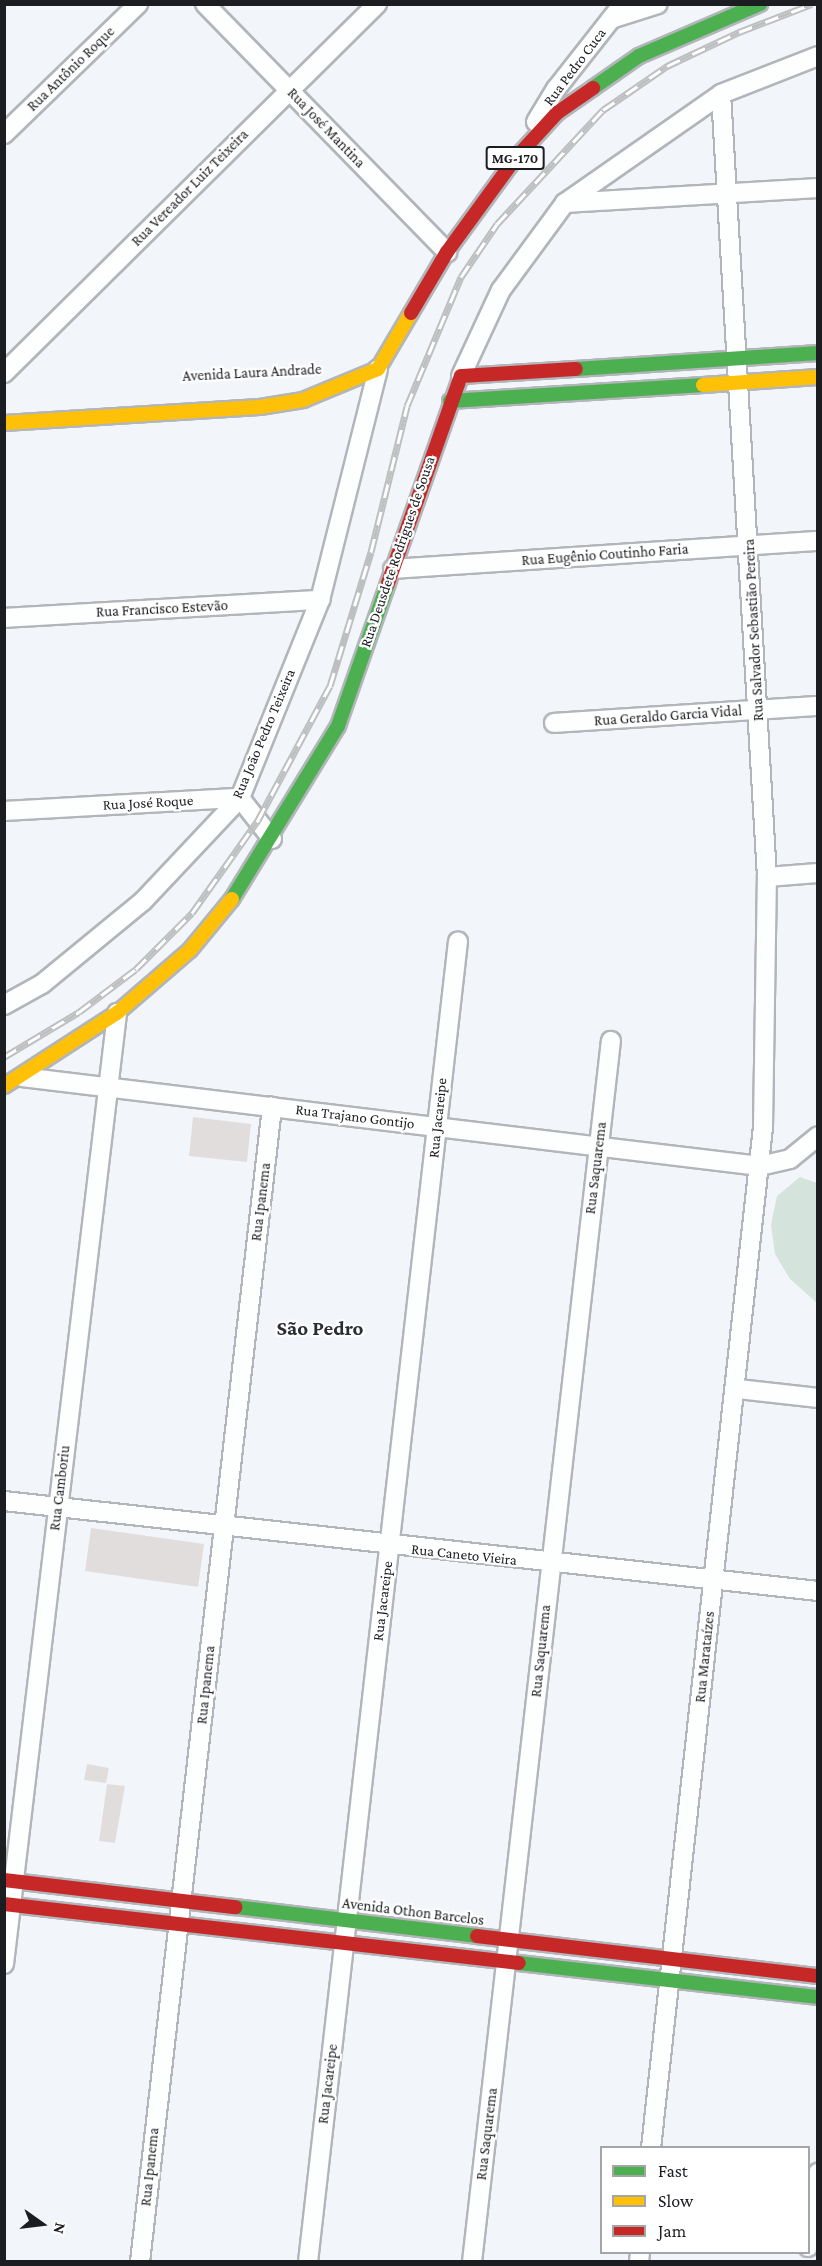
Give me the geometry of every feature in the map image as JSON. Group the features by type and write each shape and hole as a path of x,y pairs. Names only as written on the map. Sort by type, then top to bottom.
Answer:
{"street":[{"name":"Rua Antônio Roque","path":"4,134 138,4"},
{"name":"Rua José Mantina","path":"205,4 447,252"},
{"name":"Rua Vereador Luiz Teixeira","path":"4,373 377,4"},
{"name":"Rua Pedro Cuca","path":"512,162 556,89 623,4"},
{"path":"611,19 658,4"},
{"name":"MG-170","path":"378,369 447,252 512,162 557,113 595,83 689,32 760,4"},
{"name":"Rua Deusdete Rodrigues de Sousa","path":"4,1086 22,1077 117,1013 190,950 249,877 338,726 450,401 501,290 565,203 721,94 818,56"},
{"name":"Rua Salvador Sebastião Pereira","path":"721,94 759,710 767,877 760,1166"},
{"path":"565,203 818,188"},
{"path":"461,376 818,353"},
{"path":"341,387 378,369"},
{"name":"Rua João Pedro Teixeira","path":"4,1005 42,984 143,901 240,798 320,600 378,369"},
{"path":"450,401 818,376"},
{"name":"Avenida Laura Andrade","path":"293,385 341,387"},
{"name":"Avenida Laura Andrade","path":"4,423 260,407 303,400 341,387"},
{"name":"Rua Eugênio Coutinho Faria","path":"393,569 818,541"},
{"name":"Rua Francisco Estevão","path":"4,618 320,600"},
{"name":"Rua Geraldo Garcia Vidal","path":"554,723 818,706"},
{"path":"240,798 272,839"},
{"name":"Rua José Roque","path":"4,811 240,798"},
{"path":"767,877 818,873"},
{"name":"Rua Jacareipe","path":"308,2262 458,941"},
{"name":"Rua Camboriu","path":"4,1964 9,1881 58,1507 117,1013"},
{"name":"Rua Saquarema","path":"472,2262 611,1041"},
{"name":"Rua Trajano Gontijo","path":"22,1077 760,1166"},
{"name":"Rua Ipanema","path":"140,2262 176,1923 184,1902 222,1527 272,1107"},
{"path":"760,1166 790,1159 818,1136"},
{"name":"Rua Marataízes","path":"651,2146 714,1582 738,1389 760,1166"},
{"path":"738,1389 818,1398"},
{"name":"Rua Caneto Vieira","path":"4,1501 389,1546 818,1592"},
{"name":"Avenida Othon Barcelos","path":"9,1881 818,1976"},
{"path":"8,1904 818,1998"},
{"path":"810,2232 818,2173"}],"shaded area":[{"path":"800,1177 817,1183 817,1303 790,1279 775,1254 771,1225 777,1196"}],"building":[{"path":"193,1117 251,1124 247,1162 189,1156"},
{"path":"91,1528 204,1544 198,1587 85,1571"},
{"path":"87,1764 109,1768 106,1783 84,1780"},
{"path":"107,1784 125,1786 115,1843 99,1841"}],"railway":[{"path":"4,1057 79,1012 136,969 192,913 258,820 330,686 371,552 407,406 461,277 497,224 603,110 667,66 739,32 812,4"}],"traffic: fast":[{"path":"593,88 639,56 760,4"},
{"path":"576,369 818,353"},
{"path":"450,401 703,385"},
{"path":"232,899 338,726 388,583"},
{"path":"235,1907 477,1936"},
{"path":"519,1963 818,1997"}],"traffic: slow":[{"path":"4,423 260,407 303,400 378,369 411,313"},
{"path":"703,385 818,377"},
{"path":"4,1086 117,1013 190,950 232,899"}],"traffic: jam":[{"path":"411,313 447,252 514,160 557,113 593,88"},
{"path":"388,583 461,376 576,369"},
{"path":"4,1880 235,1907"},
{"path":"4,1904 519,1963"},
{"path":"477,1936 818,1976"}],"district":[{"name":"São Pedro","path":"320,1328"}]}
